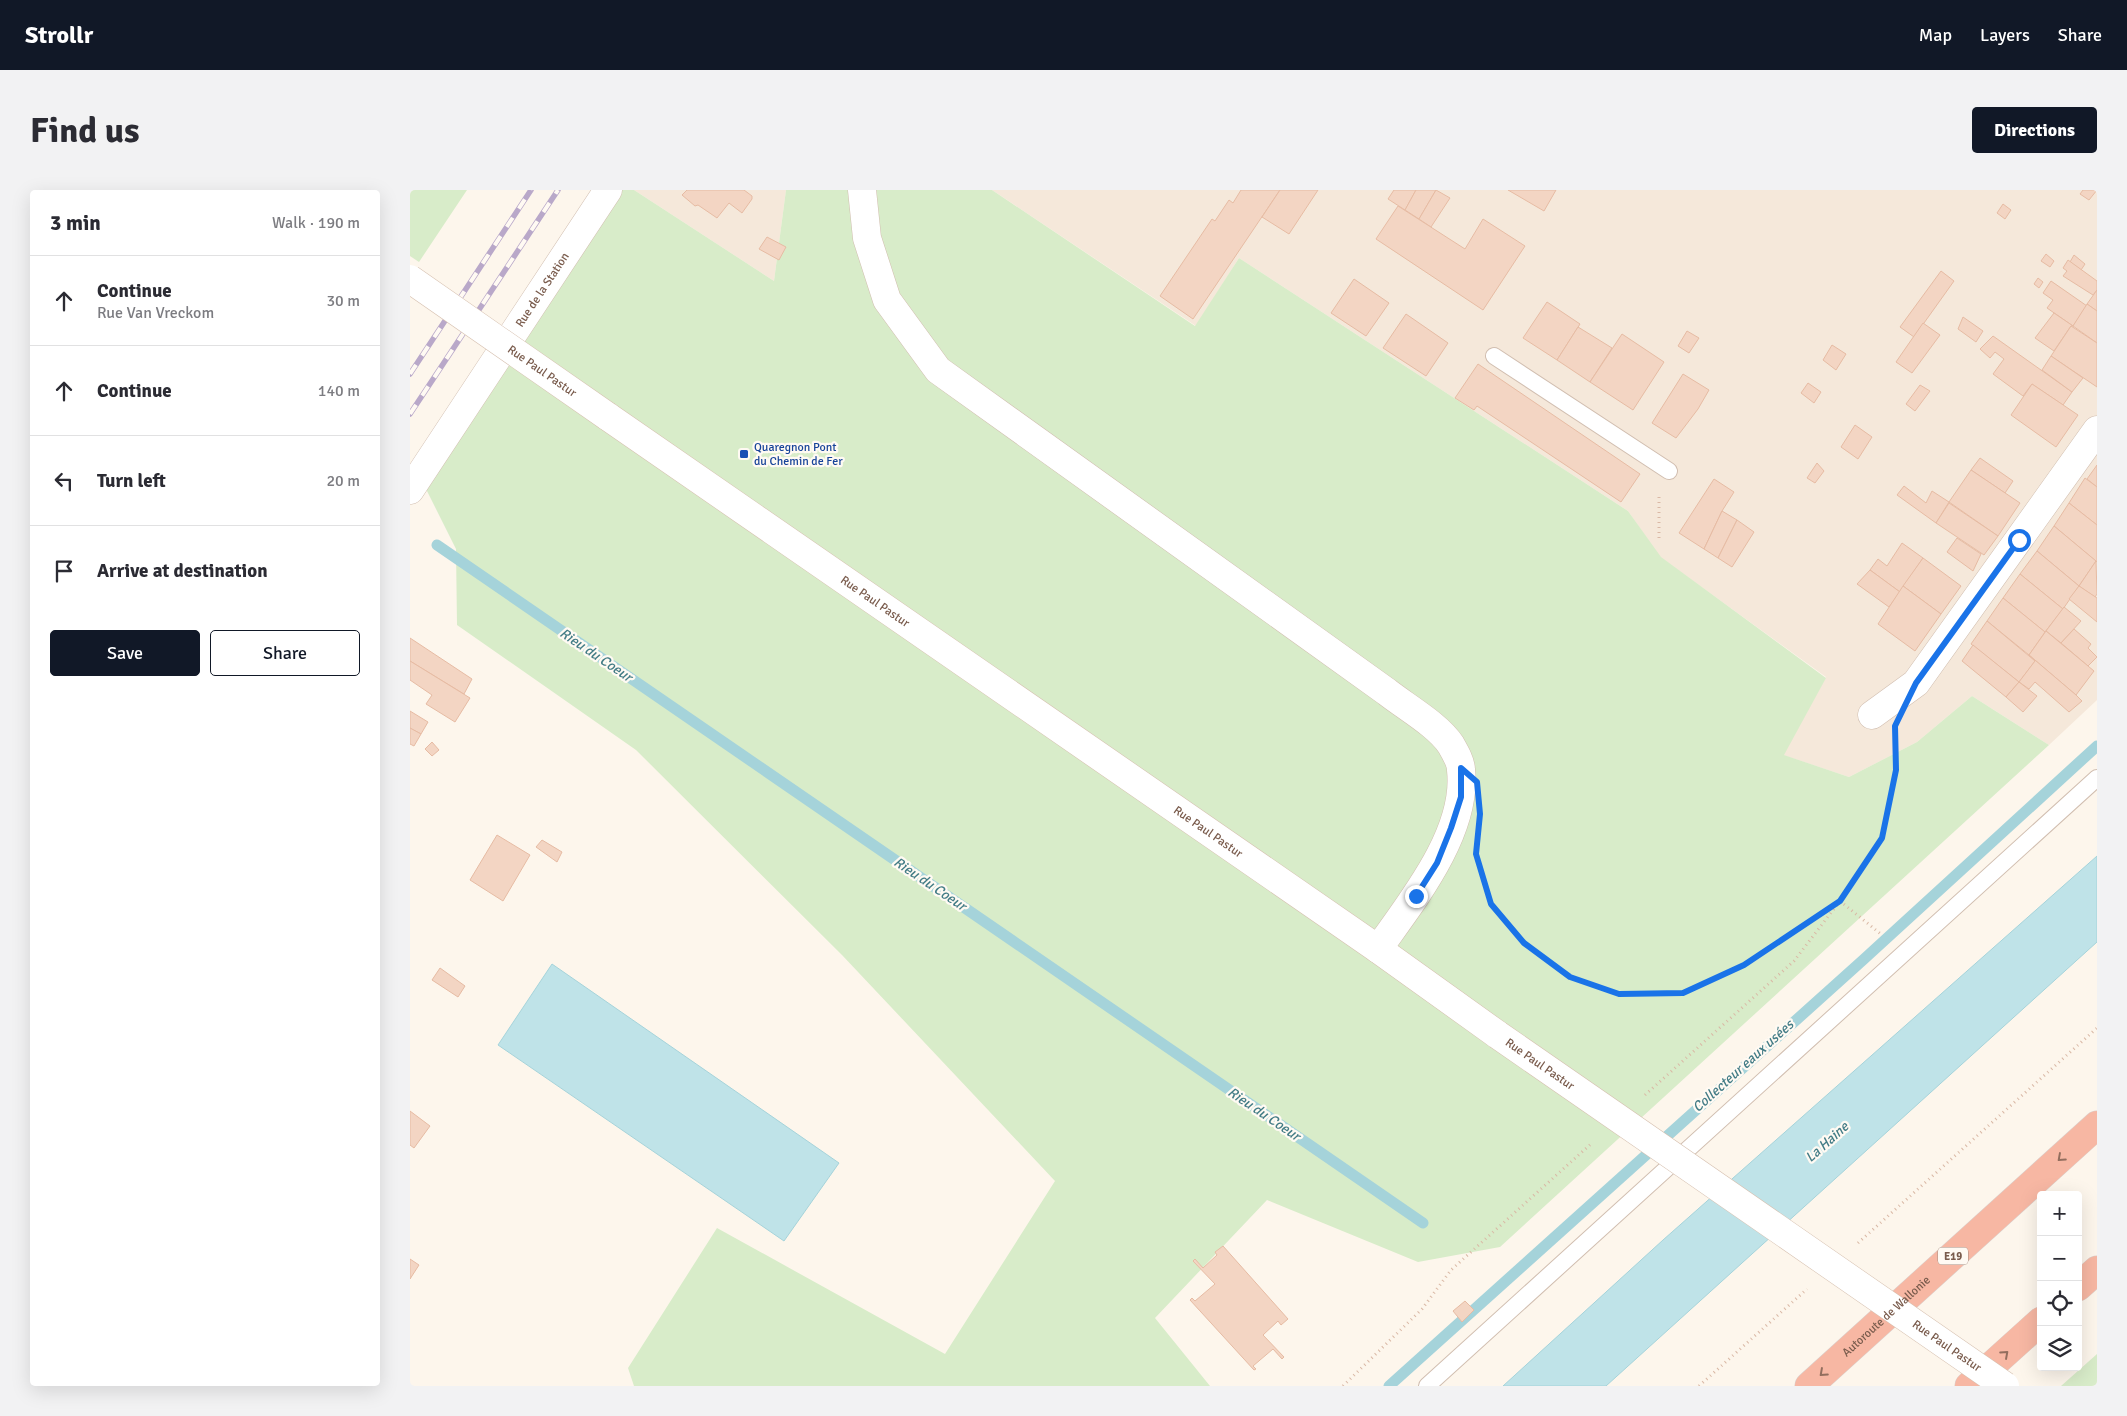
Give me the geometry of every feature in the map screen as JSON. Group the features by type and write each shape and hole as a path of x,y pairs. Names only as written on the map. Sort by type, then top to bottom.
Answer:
{"highway":[{"name":"Autoroute de Wallonie","path":"1809,1386 2097,1126"},
{"path":"2082,1283 2097,1270"},
{"path":"1969,1386 2037,1325"}],"main road":[{"name":"Rue de la Station","path":"410,490 608,190"},
{"path":"862,190 867,238 887,300 938,370 1386,692 1436,729 1450,744 1461,768 1461,797 1451,828 1437,863 1378,949"},
{"name":"Rue Paul Pastur","path":"410,279 1378,949 1498,1035 2005,1386"},
{"path":"1872,715 1916,683 2097,430"}],"lane":[{"path":"1494,356 1669,470"},
{"path":"1427,1386 2097,778"}],"path":[{"path":"1659,542 1659,493 1669,470"},
{"path":"1476,854 1491,904 1524,943 1570,977 1619,994 1683,993 1744,965 1840,901 1882,838 1896,770 1895,735"},
{"path":"1840,901 1904,953"},
{"path":"1854,1247 2097,1028"},
{"path":"1699,1386 1810,1286"}],"shaded area":[{"path":"634,190 786,190 774,281"},
{"path":"992,190 2097,190 2097,700 2049,745 1972,696 1917,742 1849,777 1783,755 1826,677 1660,557 1628,511 1239,258 1196,326"}],"green space":[{"path":"410,190 467,190 419,262 410,256"},
{"path":"619,190 634,190 774,281 786,190 992,190 1195,326 1239,258 1628,511 1661,557 1826,678 1784,755 1849,777 1917,742 1972,696 2049,745 1500,1247 1418,1262 1267,1200 1155,1318 1210,1386 634,1386 628,1368 717,1228 945,1354 1055,1181 842,955 636,750 457,625 456,549 424,485"},
{"path":"2097,1354 2097,1386 2061,1386 2078,1371 2082,1371 2082,1367"}],"water":[{"name":"La Haine","path":"2097,856 2097,942 1606,1386 1503,1386 1663,1240"},
{"path":"552,964 839,1163 784,1241 498,1045"}],"building":[{"path":"687,190 744,190 752,196 752,199 742,213 729,203 717,218 698,205 695,206 682,195"},
{"path":"1241,190 1280,190 1193,319 1160,296 1212,219 1215,221 1229,200 1233,203"},
{"path":"1280,190 1318,190 1289,234 1262,217"},
{"path":"1394,190 1416,190 1405,210 1388,199"},
{"path":"1416,190 1436,190 1419,219 1405,210"},
{"path":"1436,190 1450,198 1431,227 1419,219"},
{"path":"1508,190 1556,190 1544,211"},
{"path":"2083,190 2097,190 2089,200 2080,194"},
{"path":"2003,204 2011,210 2005,219 1997,213"},
{"path":"1398,206 1465,249 1483,219 1525,246 1483,310 1376,239"},
{"path":"767,237 786,247 779,260 759,249"},
{"path":"2046,254 2054,261 2050,267 2041,261"},
{"path":"2074,255 2085,264 2081,270 2070,262"},
{"path":"2068,260 2097,281 2097,290 2093,295 2063,276 2067,271 2063,268"},
{"path":"1941,271 1954,281 1914,337 1900,327"},
{"path":"2038,278 2043,282 2039,288 2034,284"},
{"path":"1354,279 1389,303 1366,336 1331,313"},
{"path":"2051,281 2087,306 2073,326 2047,308 2053,300 2043,293"},
{"path":"2097,290 2097,311 2087,304"},
{"path":"1547,302 1580,324 1557,360 1523,338"},
{"path":"2087,304 2097,311 2097,343 2073,326"},
{"path":"2054,313 2073,326 2071,326 2054,351 2035,338"},
{"path":"1406,314 1448,343 1426,376 1383,348"},
{"path":"1963,317 1983,331 1976,342 1958,329"},
{"path":"1923,323 1940,335 1912,373 1896,362"},
{"path":"2071,326 2097,343 2097,387 2051,356"},
{"path":"1578,327 1612,348 1590,382 1557,360"},
{"path":"1687,331 1699,338 1689,353 1678,346"},
{"path":"1622,334 1664,362 1633,410 1590,382"},
{"path":"1993,336 2072,392 2063,405 2032,384 2023,396 1993,374 2004,359 1995,352 1990,358 1980,349"},
{"path":"1832,345 1846,354 1836,370 1823,360"},
{"path":"2051,356 2083,378 2072,392 2042,370"},
{"path":"1478,364 1640,474 1621,502 1477,406 1474,410 1455,398"},
{"path":"1683,374 1709,390 1698,409 1676,438 1652,423"},
{"path":"1808,383 1821,392 1814,403 1801,393"},
{"path":"2032,384 2078,415 2056,447 2011,415"},
{"path":"1920,385 1930,391 1915,411 1906,404"},
{"path":"1855,425 1872,437 1858,459 1841,447"},
{"path":"1980,458 2013,481 2005,493 1971,470"},
{"path":"1817,463 1824,471 1815,483 1807,478"},
{"path":"2097,465 2097,487 2087,479"},
{"path":"1971,470 2020,503 1998,536 1949,502"},
{"path":"2085,478 2097,487 2097,525 2069,503"},
{"path":"1714,479 1734,492 1722,511 1704,549 1679,533"},
{"path":"1904,486 1926,503 1932,491 1949,502 1936,523 1897,495"},
{"path":"1949,503 1998,536 1984,555 1936,523"},
{"path":"2069,503 2097,525 2097,562 2054,526"},
{"path":"1722,511 1737,520 1718,558 1704,549"},
{"path":"1737,520 1754,532 1732,567 1718,558"},
{"path":"2054,526 2096,561 2079,586 2037,551"},
{"path":"1957,538 1981,554 1973,571 1947,552"},
{"path":"1902,543 1923,558 1900,592 1870,570 1878,559 1887,566"},
{"path":"2037,551 2079,586 2063,609 2020,574"},
{"path":"1923,558 1961,586 1941,614 1903,586"},
{"path":"2096,561 2097,594 2095,597 2079,586"},
{"path":"1870,570 1900,592 1889,607 1857,584"},
{"path":"2020,574 2063,609 2045,632 2003,598"},
{"path":"1903,586 1941,614 1915,651 1878,624"},
{"path":"2079,586 2097,598 2097,622 2069,599"},
{"path":"2003,598 2045,632 2029,655 1987,621"},
{"path":"2064,607 2081,621 2061,643 2046,631"},
{"path":"1987,621 2035,661 2019,682 1971,644"},
{"path":"2074,629 2091,644 2088,648 2097,657 2088,666 2061,643"},
{"path":"2046,631 2094,671 2076,695 2029,655"},
{"path":"410,638 472,679 464,694 410,661"},
{"path":"1973,645 2019,682 2006,697 1962,661"},
{"path":"2029,655 2082,701 2069,712 2035,682 2029,689 2019,682 2035,661"},
{"path":"410,661 470,698 455,722 426,704 432,695 410,680"},
{"path":"2019,682 2037,696 2023,712 2006,697"},
{"path":"410,711 428,722 421,734 410,728"},
{"path":"410,728 421,734 414,746 410,744"},
{"path":"432,742 439,750 432,756 425,749"},
{"path":"497,835 530,855 503,901 470,880"},
{"path":"542,840 562,852 557,862 536,847"},
{"path":"440,968 465,986 458,997 432,980"},
{"path":"410,1111 430,1126 414,1148 410,1145"},
{"path":"1223,1246 1288,1319 1281,1325 1278,1321 1263,1335 1284,1357 1282,1359 1273,1349 1253,1366 1256,1369 1254,1370 1190,1300 1192,1298 1195,1301 1215,1284 1193,1261 1195,1259 1203,1268 1217,1255 1215,1252"},
{"path":"410,1259 419,1265 410,1279"},
{"path":"1465,1301 1474,1310 1462,1322 1453,1311"}],"waterway":[{"name":"Rieu du Coeur","path":"437,545 1423,1223"},
{"name":"Collecteur eaux usées","path":"1389,1386 1863,960 2097,746"}],"railway":[{"path":"410,374 531,190"},
{"path":"410,414 558,190"}],"place":[{"name":"Quaregnon Pont du Chemin de Fer","path":"744,454"}],"route":[{"path":"1416,896 1437,863 1451,828 1461,797 1461,768 1477,782 1480,814 1476,854 1491,904 1524,943 1570,977 1619,994 1683,993 1744,965 1840,901 1882,838 1896,770 1895,726 1916,683 2019,540"}]}
